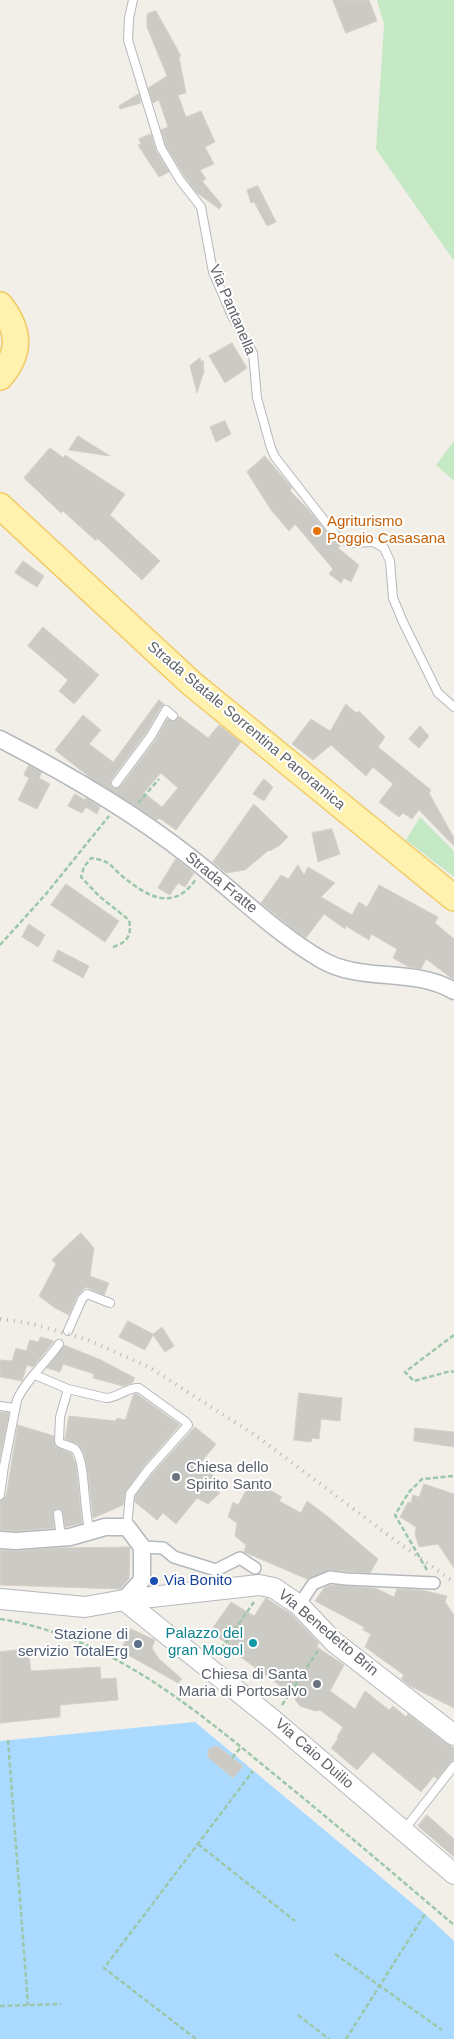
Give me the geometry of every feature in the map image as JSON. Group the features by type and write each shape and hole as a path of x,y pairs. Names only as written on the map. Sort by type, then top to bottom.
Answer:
{"main road":[{"path":"0,305 7,314 14,333 16,348 11,364 0,377"},
{"name":"Strada Statale Sorrentina Panoramica","path":"0,506 191,683 454,898"}],"street":[{"name":"Strada Fratte","path":"0,739 52,766 123,810 190,857 250,908 321,960 336,968 389,977 426,980 454,991"},
{"path":"0,1540 16,1541 61,1537 105,1527 127,1527 142,1547 142,1580 124,1600"},
{"path":"142,1547 163,1548 174,1557 216,1570 240,1558 255,1568"},
{"path":"299,1605 313,1584 330,1577 434,1582"},
{"name":"Via Benedetto Brin","path":"0,1599 85,1607 124,1600 259,1585 274,1588 299,1605 328,1636 454,1735"},
{"name":"Via Caio Duilio","path":"124,1600 272,1719 454,1874"}],"lane":[{"name":"Via Pantanella","path":"133,0 129,18 128,40 161,148 180,180 201,207 213,272 233,318 253,353 257,398 275,457 338,538 350,543 374,542 384,548 390,562 393,598 403,622 438,693 454,707"},
{"path":"116,783 151,736 166,710 173,716"},
{"path":"68,1331 82,1299 87,1294 110,1303"},
{"path":"0,1495 15,1408 21,1391 59,1344"},
{"path":"35,1375 68,1389 112,1398 132,1388 139,1388 188,1425 148,1470 130,1494 127,1527"},
{"path":"68,1389 60,1417 60,1443 75,1449 81,1458 90,1531"},
{"path":"0,1406 15,1408"},
{"path":"58,1514 61,1537"},
{"path":"403,1831 454,1766"}],"path":[{"path":"0,945 123,810 159,779"},
{"path":"113,947 122,944 129,938 129,920 99,896 81,877 84,867 91,858 106,862 134,886 150,896 168,899 181,896 190,888 201,872"},
{"path":"454,1335 405,1372 414,1381 451,1371 454,1372"},
{"path":"434,1582 395,1514 408,1492 422,1479 454,1476"},
{"path":"208,1666 265,1586"},
{"path":"0,1619 46,1628 99,1650 149,1678 241,1747 454,1925"},
{"path":"272,1719 328,1636"},
{"path":"8,1740 28,2005"},
{"path":"232,1758 241,1747"},
{"path":"196,2039 104,1968 253,1771"},
{"path":"198,1844 295,1921"},
{"path":"346,2039 425,1914"},
{"path":"336,1954 442,2030"},
{"path":"0,2006 61,2004"},
{"path":"298,2015 329,2039"}],"green space":[{"path":"377,0 454,0 454,261 376,149 384,24"},
{"path":"454,441 454,481 436,465"},
{"path":"420,817 454,851 454,877 406,840"}],"water":[{"path":"195,1722 425,1914 454,1941 454,2039 0,2039 0,1741"}],"building":[{"path":"333,0 369,0 377,21 346,33"},
{"path":"156,11 181,56 179,57 186,93 178,95 186,117 201,111 215,142 205,147 214,164 200,170 206,179 202,181 222,205 219,209 196,192 166,146 161,130 168,127 159,100 153,103 148,88 167,76 147,27 147,14"},
{"path":"139,94 141,103 120,109 119,106"},
{"path":"151,134 156,151 169,172 159,177 138,145 141,144 139,139"},
{"path":"258,186 276,222 267,226 254,202 251,203 247,190"},
{"path":"232,343 247,368 225,383 209,356"},
{"path":"200,358 201,362 203,360 204,371 197,393 190,366"},
{"path":"225,421 231,434 216,442 210,427"},
{"path":"78,436 110,456 69,450"},
{"path":"50,448 64,458 65,455 125,494 110,515 160,561 142,580 97,538 96,541 63,511 61,513 24,478"},
{"path":"265,456 292,488 290,491 308,509 334,541 341,545 338,548 359,565 351,582 344,578 341,583 329,574 333,569 295,524 289,531 271,510 247,472"},
{"path":"23,561 44,576 37,587 15,573"},
{"path":"43,627 99,675 74,704 59,691 68,680 28,646"},
{"path":"159,700 165,705 161,707 146,733 111,780 113,788 121,786 156,739 167,719 174,721 179,716 208,738 219,725 241,742 176,830 92,779 55,750 83,715 101,730 89,744 113,762","holes":["161,773 178,788 162,807 144,793"]},
{"path":"346,704 356,713 359,711 385,737 378,747 431,790 429,793 454,838 454,846 419,810 412,819 403,813 399,817 379,802 393,784 373,767 366,776 331,745 313,760 292,744 311,719 330,731"},
{"path":"420,726 429,736 419,748 409,739"},
{"path":"29,765 42,772 39,778 50,784 37,809 18,800 29,778 24,775"},
{"path":"264,779 273,787 264,801 253,794"},
{"path":"75,794 85,800 86,798 100,807 97,814 86,807 82,813 68,806"},
{"path":"254,804 288,837 245,870 226,873 213,862"},
{"path":"332,829 340,854 318,862 312,833"},
{"path":"176,859 194,873 185,887 178,883 170,895 158,888"},
{"path":"298,865 304,875 308,867 335,883 321,897 352,915 359,902 367,907 379,885 438,917 435,923 454,939 454,980 426,959 421,969 409,967 393,958 397,949 371,934 369,940 346,926 345,929 324,914 306,938 293,929 261,903 281,875 288,879"},
{"path":"66,884 119,921 105,942 51,905"},
{"path":"29,924 45,935 38,947 22,937"},
{"path":"58,950 89,966 83,978 53,961"},
{"path":"81,1233 94,1248 90,1276 109,1283 104,1295 86,1287 77,1296 69,1315 55,1308 39,1296 56,1264 52,1260"},
{"path":"128,1321 153,1334 162,1327 174,1346 165,1352 153,1335 145,1350 119,1337"},
{"path":"41,1337 54,1341 33,1367 27,1365 22,1381 0,1377 0,1360 12,1361 16,1348 26,1351 30,1340 38,1342"},
{"path":"64,1345 101,1360 135,1378 132,1383 123,1386 93,1378 94,1374 63,1364 60,1372 47,1368"},
{"path":"299,1393 342,1398 340,1421 321,1419 319,1439 312,1438 311,1442 294,1440"},
{"path":"134,1394 137,1394 180,1425 144,1466 126,1491 123,1505 93,1518 84,1453 78,1444 65,1439 69,1416 116,1421 117,1418 125,1420"},
{"path":"0,1412 9,1413 0,1457"},
{"path":"18,1425 54,1436 55,1446 71,1453 76,1465 82,1523 65,1527 63,1513 58,1508 53,1512 54,1528 16,1531 0,1530 0,1501 6,1496"},
{"path":"195,1427 216,1444 199,1465 214,1476 207,1485 220,1493 208,1504 197,1498 176,1524 163,1513 157,1520 135,1502 135,1496 152,1474"},
{"path":"415,1428 454,1432 454,1447 414,1441"},
{"path":"252,1480 282,1497 279,1501 301,1513 307,1501 327,1516 378,1559 370,1573 330,1570 307,1579 244,1552 246,1545 235,1536 237,1523 228,1517 233,1502 238,1505"},
{"path":"424,1484 454,1494 454,1568 438,1544 419,1547 415,1534 416,1527 400,1517 408,1502 411,1503 413,1495 419,1497"},
{"path":"130,1547 129,1579 120,1589 0,1585 0,1550 17,1551 54,1548"},
{"path":"331,1585 375,1588 394,1597 397,1589 421,1590 447,1596 445,1602 454,1615 454,1708 410,1686 401,1679 404,1675 365,1647 371,1634 363,1630 364,1627 315,1601 324,1588"},
{"path":"266,1598 291,1614 319,1643 317,1647 344,1665 330,1691 355,1709 365,1691 389,1710 393,1706 406,1717 408,1714 454,1748 454,1760 437,1779 434,1776 421,1792 373,1752 357,1770 331,1748 338,1739 337,1737 343,1727 320,1710 315,1711 300,1706 294,1696 231,1650 232,1647 213,1634 214,1626 231,1602 254,1616"},
{"path":"131,1629 155,1640 152,1648 159,1659 182,1679 178,1683 121,1651"},
{"path":"28,1649 31,1671 100,1667 101,1679 116,1678 118,1700 60,1705 60,1717 0,1723 0,1652"},
{"path":"217,1746 243,1766 233,1778 208,1757 208,1750"},
{"path":"427,1815 454,1839 454,1857 418,1826"}],"railway":[{"path":"0,1319 33,1324 88,1340 149,1367 258,1437 396,1541 454,1582"}],"place":[{"name":"Agriturismo Poggio Casasana","path":"317,531"},
{"name":"Chiesa dello Spirito Santo","path":"176,1477"},
{"name":"Via Bonito","path":"154,1581"},
{"name":"Palazzo del gran Mogol","path":"253,1643"},
{"name":"Stazione di servizio TotalErg","path":"138,1644"},
{"name":"Chiesa di Santa Maria di Portosalvo","path":"317,1684"}]}
